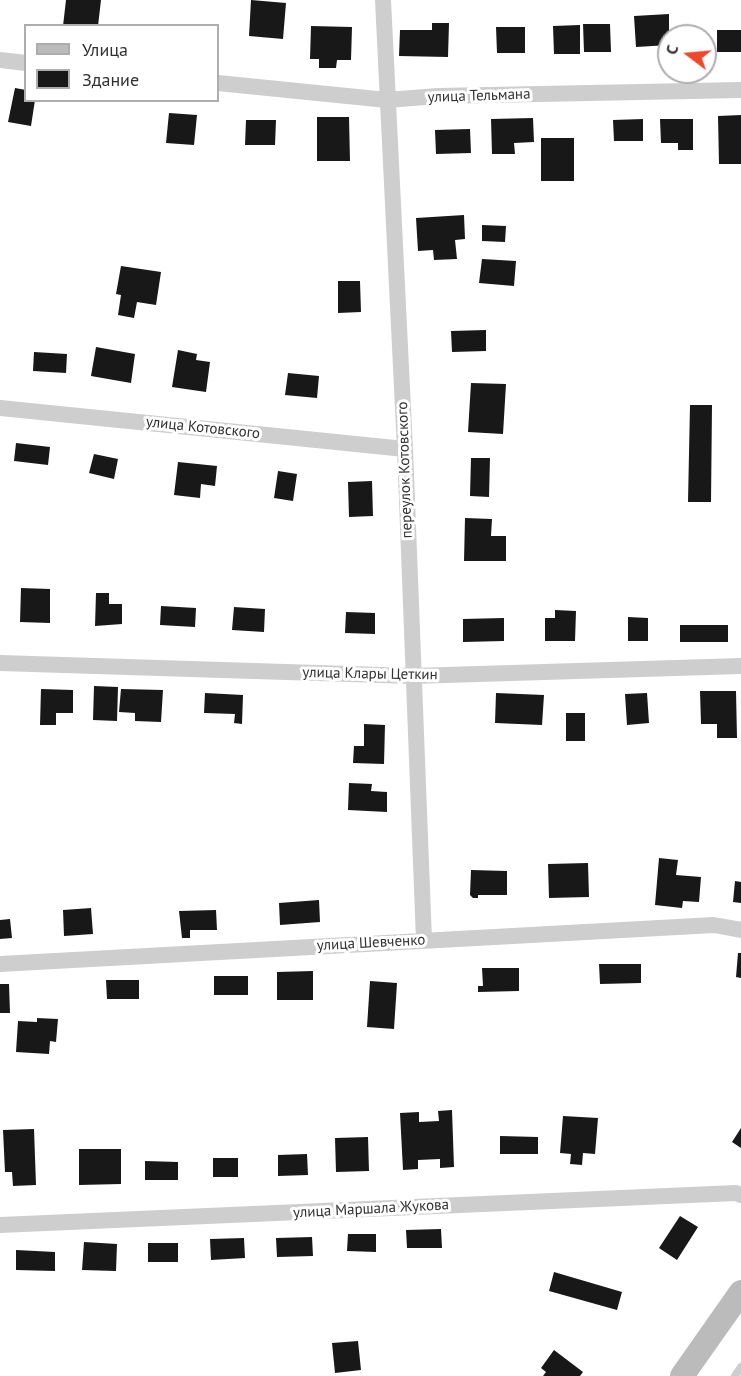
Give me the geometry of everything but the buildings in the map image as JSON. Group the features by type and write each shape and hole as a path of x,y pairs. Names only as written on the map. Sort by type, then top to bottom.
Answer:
{"main road":[{"path":"682,1376 741,1292"}],"street":[{"name":"переулок Котовского","path":"384,0 405,449 424,940"},
{"path":"0,60 24,63"},
{"name":"улица Тельмана","path":"219,83 387,100 438,96 741,90"},
{"name":"улица Котовского","path":"0,408 405,449"},
{"name":"улица Клары Цеткин","path":"0,663 413,676 741,666"},
{"name":"улица Шевченко","path":"0,964 714,925 741,930"},
{"name":"улица Маршала Жукова","path":"0,1225 724,1193 741,1195"}],"lane":[{"path":"735,1376 741,1367"}]}
